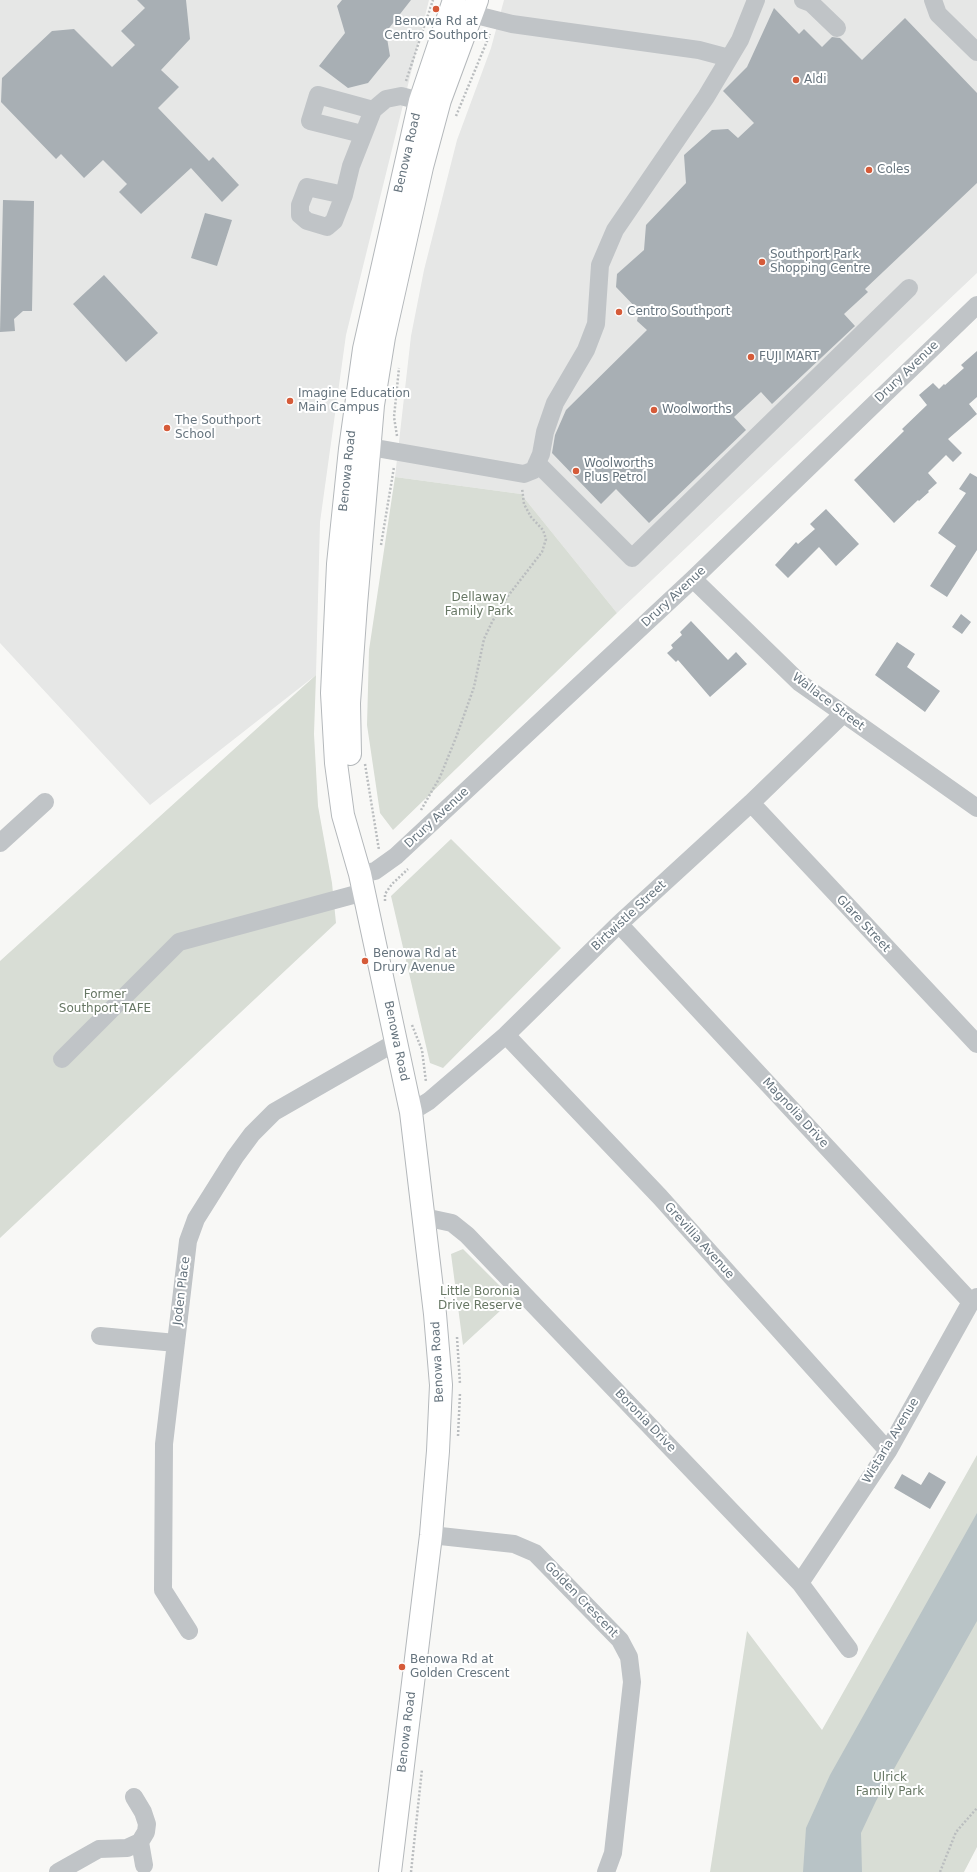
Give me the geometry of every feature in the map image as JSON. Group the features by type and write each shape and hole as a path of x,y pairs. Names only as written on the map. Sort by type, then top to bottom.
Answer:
{"main road":[{"name":"Benowa Road","path":"360,447 361,370 410,99 454,0"},
{"name":"Benowa Road","path":"390,1872 431,1535 438,1451 441,1384 435,1314 411,1112 360,874 343,815 336,764 332,693 338,564 360,447 373,405 384,337 422,167 440,100 475,7"}],"street":[{"path":"530,469 555,403 586,350 596,324 600,265 615,230 706,97 740,40 756,0"},
{"path":"803,0 811,3 837,28"},
{"path":"933,0 938,14 977,52"},
{"path":"475,7 495,20 512,24 699,50 728,58"},
{"path":"362,134 310,122 318,95 373,110"},
{"path":"344,195 350,166 373,110 386,99 410,99"},
{"path":"360,447 530,469 632,558 910,288"},
{"name":"Drury Avenue","path":"62,1059 179,942 360,874 375,871 396,856 693,579 977,306"},
{"name":"Wallace Street","path":"693,579 800,683 977,808"},
{"name":"Birtwistle Street","path":"411,1112 429,1101 506,1035 619,924 751,803 842,714"},
{"path":"0,843 45,802"},
{"name":"Glare Street","path":"751,803 977,1044"},
{"name":"Magnolia Drive","path":"619,924 974,1299"},
{"name":"Grevillia Avenue","path":"506,1035 660,1197 888,1451"},
{"name":"Joden Place","path":"189,1631 163,1590 164,1444 188,1241 196,1219 207,1199 252,1134 274,1112 396,1042"},
{"name":"Boronia Drive","path":"424,1217 452,1222 467,1236 800,1583 849,1649"},
{"name":"Wistaria Avenue","path":"800,1583 888,1451 974,1299"},
{"path":"100,1336 176,1343"},
{"name":"Golden Crescent","path":"431,1535 514,1544 527,1548 542,1560 620,1640 629,1657 632,1682 613,1853 606,1872"},
{"path":"58,1872 99,1849 127,1848 140,1842 146,1832 147,1824 146,1818 134,1797"},
{"path":"140,1842 144,1865"}],"path":[{"path":"410,99 433,0"},
{"path":"455,117 487,43 495,20"},
{"path":"380,547 397,452 398,439 394,417 399,366"},
{"path":"427,827 420,814 440,777 457,736 474,687 484,639 499,609 535,564 544,546 546,539 543,530 531,517 524,504 522,489 530,469"},
{"path":"364,758 376,842 383,865"},
{"path":"386,909 385,894 392,884 408,868"},
{"path":"940,1872 956,1832 977,1808"}],"shaded area":[{"name":"The Southport School","path":"0,0 429,0 346,335 320,522 316,675 150,805 0,643"},
{"path":"504,0 977,0 977,273 617,613 521,494 395,477 411,336 424,270 457,140 491,48"},
{"path":"977,1513 977,1621 876,1801 861,1833 862,1872 803,1872 806,1828 830,1775"}],"green space":[{"name":"Dellaway Family Park","path":"395,477 521,494 617,613 393,830 380,813 367,725 369,650"},
{"name":"Former Southport TAFE","path":"316,675 314,734 318,806 332,883 336,923 0,1238 0,961"},
{"path":"451,839 561,948 443,1068 430,1063 391,896"},
{"name":"Little Boronia Drive Reserve","path":"463,1249 513,1299 463,1345 451,1254"},
{"name":"Ulrick Family Park","path":"977,1455 977,1847 964,1872 710,1872 747,1631 822,1730"}],"building":[{"path":"137,0 186,0 190,39 161,70 179,87 158,108 209,161 213,157 239,185 222,202 191,168 141,214 119,192 127,184 103,160 84,178 61,154 56,159 1,102 2,78 52,31 74,29 112,67 135,45 121,31 145,8"},
{"path":"342,0 411,0 386,32 390,56 368,83 348,88 319,66 345,33 337,6"},
{"name":"Southport Park Shopping Centre","path":"774,8 799,34 804,29 822,47 832,37 840,38 862,60 905,18 977,93 977,183 865,289 868,292 844,314 855,326 772,404 761,392 734,417 746,430 649,523 616,489 601,504 552,453 555,435 566,410 647,330 637,321 639,311 616,287 617,274 644,250 646,225 686,183 684,155 712,130 728,129 738,138 754,123 723,91 747,67"},
{"path":"3,200 34,201 32,311 23,311 14,319 15,331 0,332"},
{"path":"205,213 232,220 217,266 191,258"},
{"path":"104,275 158,333 126,362 73,304"},
{"path":"977,351 977,397 969,404 977,414 948,439 962,453 953,462 946,455 928,473 937,483 894,523 854,480 904,431 902,429 927,405 919,395 933,383 939,389 944,384 945,385 964,368 961,365"},
{"path":"970,473 977,477 977,550 947,597 930,586 956,546 938,533 966,493 959,489"},
{"path":"826,509 859,544 836,566 819,547 788,578 775,565 796,542 798,544 815,529 810,524"},
{"path":"961,614 971,622 962,634 952,627"},
{"path":"691,621 728,660 736,652 747,664 710,697 678,660 676,662 667,653 673,648 671,645 682,635 680,632"},
{"path":"897,642 915,654 907,667 940,691 925,712 875,675"},
{"path":"929,1472 946,1482 930,1509 894,1488 902,1474 921,1485"}],"place":[{"name":"Benowa Rd at Centro Southport","path":"436,9"},
{"name":"Aldi","path":"796,80"},
{"name":"Coles","path":"869,170"},
{"name":"Southport Park Shopping Centre","path":"762,262"},
{"name":"Centro Southport","path":"619,312"},
{"name":"FUJI MART","path":"751,357"},
{"name":"Imagine Education Main Campus","path":"290,401"},
{"name":"Woolworths","path":"654,410"},
{"name":"The Southport School","path":"167,428"},
{"name":"Woolworths Plus Petrol","path":"576,471"},
{"name":"Benowa Rd at Drury Avenue","path":"365,961"},
{"name":"Benowa Rd at Golden Crescent","path":"402,1667"}]}
